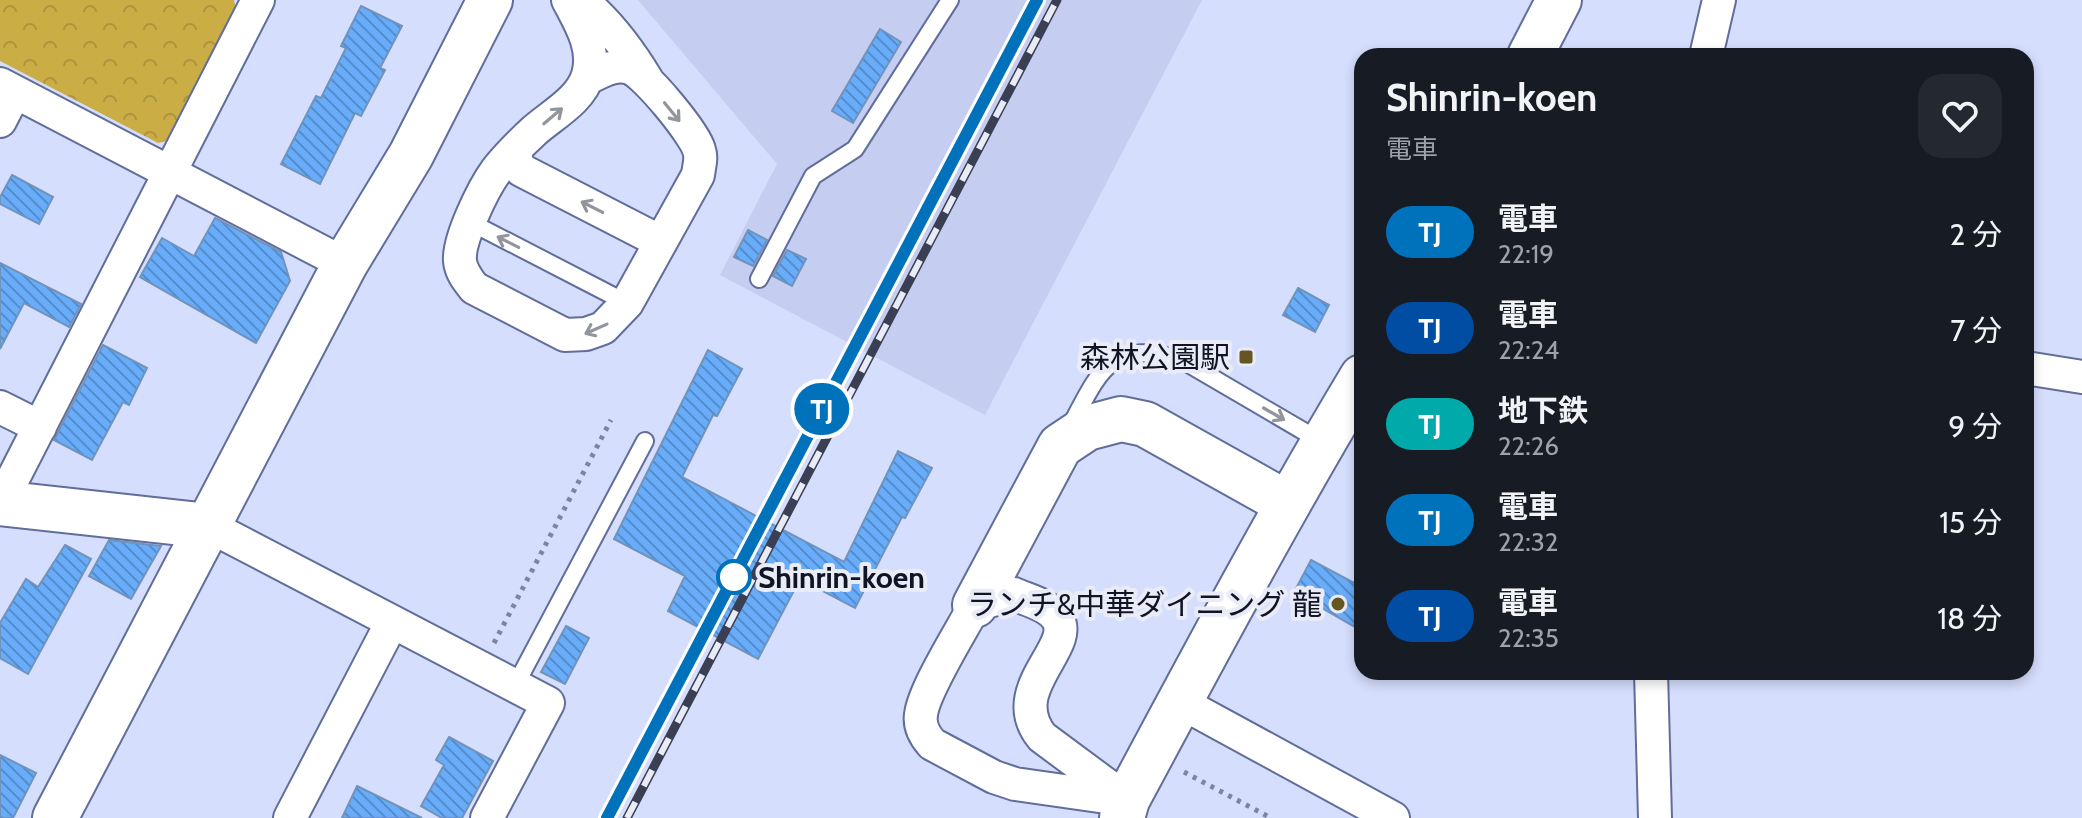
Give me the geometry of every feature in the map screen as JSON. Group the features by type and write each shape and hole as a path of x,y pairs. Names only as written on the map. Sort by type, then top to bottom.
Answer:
{"street":[{"path":"55,818 345,264 411,155 490,0"},
{"path":"568,0 585,33 590,51 588,78"},
{"path":"581,0 600,15 648,82 693,137 701,160 698,175 627,303 603,328 586,334 565,335 474,288 460,262 461,241 496,172 532,133 573,99 588,78 609,67 631,68 648,82"},
{"path":"1534,48 1559,0"},
{"path":"1708,48 1719,0"},
{"path":"252,3 171,174 0,504 209,526 548,703 487,818"},
{"path":"0,121 7,88 345,264"},
{"path":"516,150 516,161 521,170 661,242"},
{"path":"2034,369 2082,377"},
{"path":"1136,812 1180,702 1322,442 1354,390"},
{"path":"0,407 40,427"},
{"path":"1136,812 994,777 932,744 925,736 920,716 924,701 997,585 1060,446 1087,428 1121,419 1145,424 1288,504"},
{"path":"997,585 1049,610 1058,619 1061,629 1032,691 1031,717 1035,729 1136,812"},
{"path":"290,818 392,622"},
{"path":"1651,680 1655,818"},
{"path":"1180,702 1393,818"}],"lane":[{"path":"759,279 813,176 855,149 950,0"},
{"path":"470,222 627,303"},
{"path":"1060,446 1096,378 1112,362 1135,353 1157,353 1182,360 1322,442"},
{"path":"515,686 645,441"}],"path":[{"path":"481,669 611,420"},
{"path":"1184,772 1271,818"}],"shaded area":[{"path":"638,0 1202,0 985,415 720,275 777,164"}],"green space":[{"path":"0,0 234,0 238,17 173,140 158,143 0,61"}],"building":[{"path":"361,6 402,26 380,68 385,70 361,116 355,113 320,184 281,164 316,96 321,98 346,48 341,46"},
{"path":"880,29 901,42 853,123 832,111"},
{"path":"12,175 53,197 39,224 0,204 0,197"},
{"path":"215,218 281,252 290,281 256,343 140,277 162,238 194,256"},
{"path":"748,230 767,240 753,266 734,257"},
{"path":"787,250 806,259 792,286 773,276"},
{"path":"0,263 81,304 69,327 24,303 0,349"},
{"path":"1298,288 1329,305 1315,332 1283,315"},
{"path":"103,345 147,368 129,405 123,402 92,460 54,440"},
{"path":"708,350 742,369 717,416 713,415 682,477 844,562 898,451 932,468 905,518 902,517 855,608 800,579 758,659 668,611 685,576 614,539"},
{"path":"109,540 161,546 131,599 89,576"},
{"path":"65,545 91,559 28,674 0,658 0,623 26,579 38,587"},
{"name":"ランチ&中華ダイニング 龍","path":"1311,560 1354,583 1354,626 1294,592"},
{"path":"566,626 589,638 565,684 541,672"},
{"path":"449,737 493,761 462,818 442,818 421,806 444,765 436,760"},
{"path":"0,755 36,773 13,818 0,818"},
{"path":"357,786 422,818 342,818"}],"railway":[{"path":"607,818 1037,0"},
{"path":"627,818 1057,0"}],"train":[{"name":"TJ","path":"607,818 1037,0"}],"place":[{"name":"森林公園駅","path":"1246,357"},
{"name":"Shinrin-koen","path":"734,577"},
{"name":"ランチ&中華ダイニング 龍","path":"1338,604"}]}
